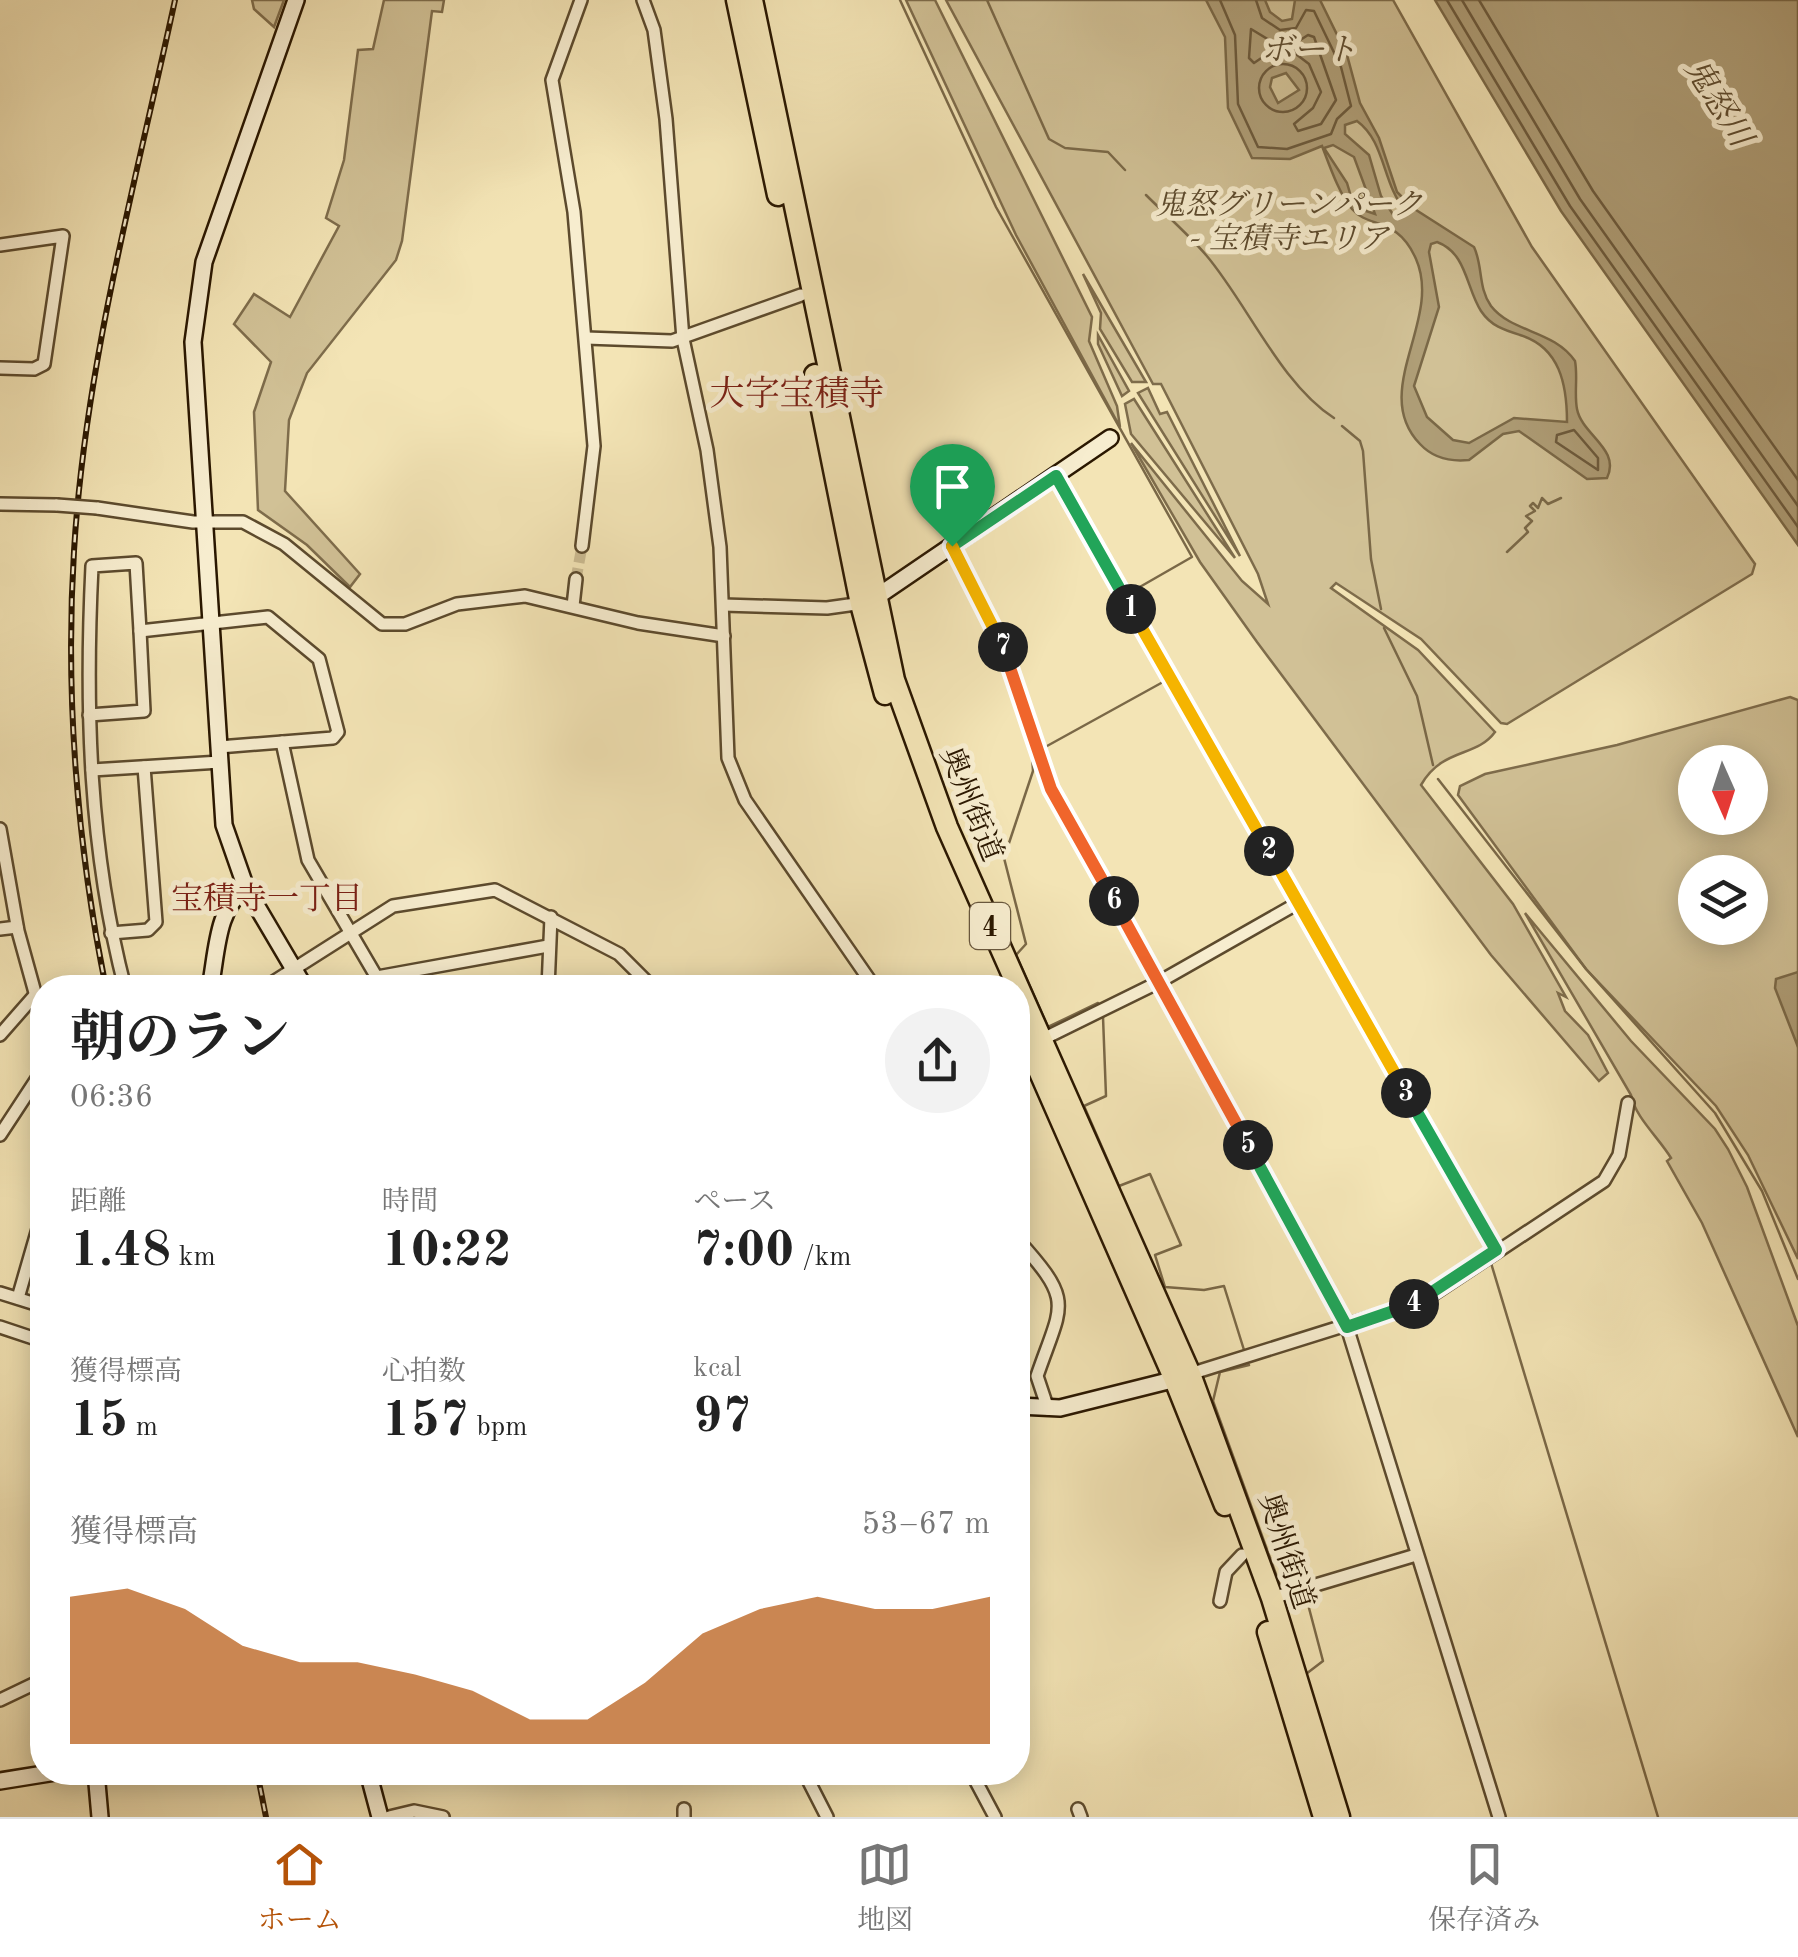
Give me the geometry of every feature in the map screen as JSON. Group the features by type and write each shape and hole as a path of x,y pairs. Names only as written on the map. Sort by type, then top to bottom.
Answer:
{"highway":[{"name":"奥州街道","path":"736,0 905,756 997,975"},
{"name":"奥州街道","path":"752,0 868,601 918,752 1013,975"},
{"name":"奥州街道","path":"1030,1014 1272,1598 1339,1817"},
{"name":"奥州街道","path":"1030,1047 1183,1377 1324,1817"}],"street":[{"path":"296,0 204,262 194,305 224,825 246,888 297,975"},
{"path":"581,0 552,80 574,212 594,460 582,546"},
{"path":"643,0 654,30 666,119 683,339 713,489 723,605 726,744 738,787 866,975"},
{"path":"0,245 63,236 44,364 34,370 0,368"},
{"path":"586,338 683,339 801,296"},
{"path":"723,605 868,601 1110,438"},
{"path":"1056,476 1496,1250"},
{"path":"0,504 57,505 204,522 243,522 265,532 382,624 405,624 457,604 525,596 638,623 724,636"},
{"path":"952,546 1003,648 1051,789 1347,1327 1499,1817"},
{"path":"88,714 144,711 136,564 92,566 88,714 98,861 121,975"},
{"path":"573,606 576,579"},
{"path":"92,770 144,767 282,742 332,738 338,732 320,659 268,617 140,631"},
{"path":"282,742 308,860 376,975"},
{"path":"111,933 148,930 156,922 144,767"},
{"path":"0,829 30,976"},
{"path":"212,975 225,910 231,898 246,888"},
{"path":"282,975 392,906 494,890 619,954 640,975"},
{"path":"1041,1040 1159,982 1298,903"},
{"path":"548,975 551,917"},
{"path":"0,929 17,927"},
{"path":"413,975 548,946"},
{"path":"0,1035 30,1001"},
{"path":"0,1135 30,1089"},
{"path":"1030,1408 1048,1410 1183,1377 1423,1301 1614,1171 1628,1103"},
{"path":"1030,1254 1060,1298 1059,1321 1037,1376 1048,1410"},
{"path":"18,1298 30,1256"},
{"path":"0,1293 30,1302"},
{"path":"0,1327 30,1337"},
{"path":"1220,1601 1226,1572 1242,1555"},
{"path":"1272,1598 1416,1555"},
{"path":"0,1700 30,1686"},
{"path":"0,1781 30,1776"},
{"path":"97,1785 100,1817"},
{"path":"371,1785 380,1817"},
{"path":"811,1785 827,1817"},
{"path":"978,1785 995,1817"},
{"path":"389,1817 414,1811 443,1817"}],"green space":[{"path":"252,0 284,0 274,27 254,9"},
{"path":"384,0 444,0 442,12 432,11 402,241 396,260 307,373 289,420 285,491 360,574 350,587 307,545 258,510 254,412 271,362 234,324 254,294 290,317 339,226 326,218 344,160 358,50 373,49"},
{"path":"906,0 935,0 1092,317 1089,341 1117,406 1120,427 1016,235"},
{"name":"鬼怒グリーンパーク - 宝積寺エリア","path":"946,0 1393,0 1532,247 1755,564 1752,574 1507,724 1501,723 1421,639 1336,583 1331,588 1418,650 1495,732 1479,746 1439,764 1421,785 1513,904 1566,997 1558,993 1565,1011 1588,1035 1608,1073 1599,1081 1491,955 1200,562 1131,443 1242,581 1268,604 1258,574 1161,384 1153,384"},
{"path":"1083,274 1146,382 1132,382 1100,329 1101,313"},
{"path":"1098,335 1129,391 1122,396 1098,344"},
{"path":"1148,388 1160,414 1167,412 1240,556 1138,393"},
{"path":"1134,399 1235,558 1131,434 1125,404"},
{"path":"1790,697 1798,700 1798,1259 1748,1155 1716,1106 1586,969 1458,795 1460,786 1485,774 1617,745"},
{"path":"1525,913 1631,1041 1715,1129 1728,1149 1747,1187 1798,1326 1798,1437 1702,1223 1667,1161 1671,1158 1637,1111"}],"water":[{"name":"ボート","path":"1206,0 1265,0 1270,12 1282,21 1292,19 1295,0 1320,0 1347,55 1360,103 1379,138 1397,192 1413,208 1474,247 1484,292 1500,315 1556,343 1575,361 1577,409 1609,459 1607,478 1587,479 1519,431 1503,434 1469,460 1442,458 1420,444 1406,423 1402,401 1403,378 1421,306 1422,282 1416,259 1400,236 1359,215 1347,203 1322,146 1290,159 1252,158 1228,108 1225,37","holes":["1286,73 1299,90 1278,103 1270,87 1272,78","1357,121 1374,140 1392,189 1406,211 1403,217 1394,216 1381,196 1369,155 1345,134 1345,125","1333,145 1354,157 1375,214 1354,207 1347,183 1324,148","1437,242 1454,254 1476,302 1489,320 1534,341 1552,358 1563,381 1567,422 1514,418 1469,443 1453,440 1427,417 1414,386 1439,307 1431,244"]},
{"name":"鬼怒川","path":"1435,0 1798,0 1798,545 1561,211"},
{"path":"1798,972 1798,1047 1775,988 1776,979"}],"waterway":[{"path":"900,0 996,207 1192,557 1131,592"},
{"path":"987,0 1049,139 1065,148 1108,152 1125,170"},
{"path":"1146,195 1206,255 1297,385 1334,418"},
{"path":"1342,426 1360,441 1363,451 1371,559 1381,609"},
{"path":"1507,552 1528,532 1525,528 1532,521 1526,516 1535,511 1530,506 1533,503 1538,508 1542,498 1548,504 1561,498"},
{"path":"1119,600 1289,898"},
{"path":"1384,628 1417,696 1433,765"},
{"path":"1047,746 1163,682"},
{"path":"1025,975 1016,955 1026,944 1004,858 1033,771 1032,754"},
{"path":"1438,779 1586,969 1715,1113 1762,1191 1798,1279"},
{"path":"1298,913 1487,1249"},
{"path":"1030,986 1048,1027 1098,1003"},
{"path":"1103,1017 1106,1096 1084,1106 1119,1186 1150,1174 1181,1245 1155,1255 1165,1287 1204,1290 1224,1286 1244,1350"},
{"path":"1491,1263 1658,1817"},
{"path":"1249,1365 1220,1372 1213,1401 1281,1588"},
{"path":"1305,1593 1323,1661 1306,1674 1331,1758"}],"tunnel":[{"path":"576,579 582,546"}],"railway":[{"path":"104,975 76,770 71,660 74,551 80,481 101,343 175,0"},
{"path":"260,1785 266,1817"}],"district":[{"name":"大字宝積寺","path":"797,393"},
{"name":"宝積寺一丁目","path":"267,898"}],"route":[{"path":"1056,476 1496,1250 1423,1301 1347,1327 1051,789 1003,648 952,546 1056,476"}]}
